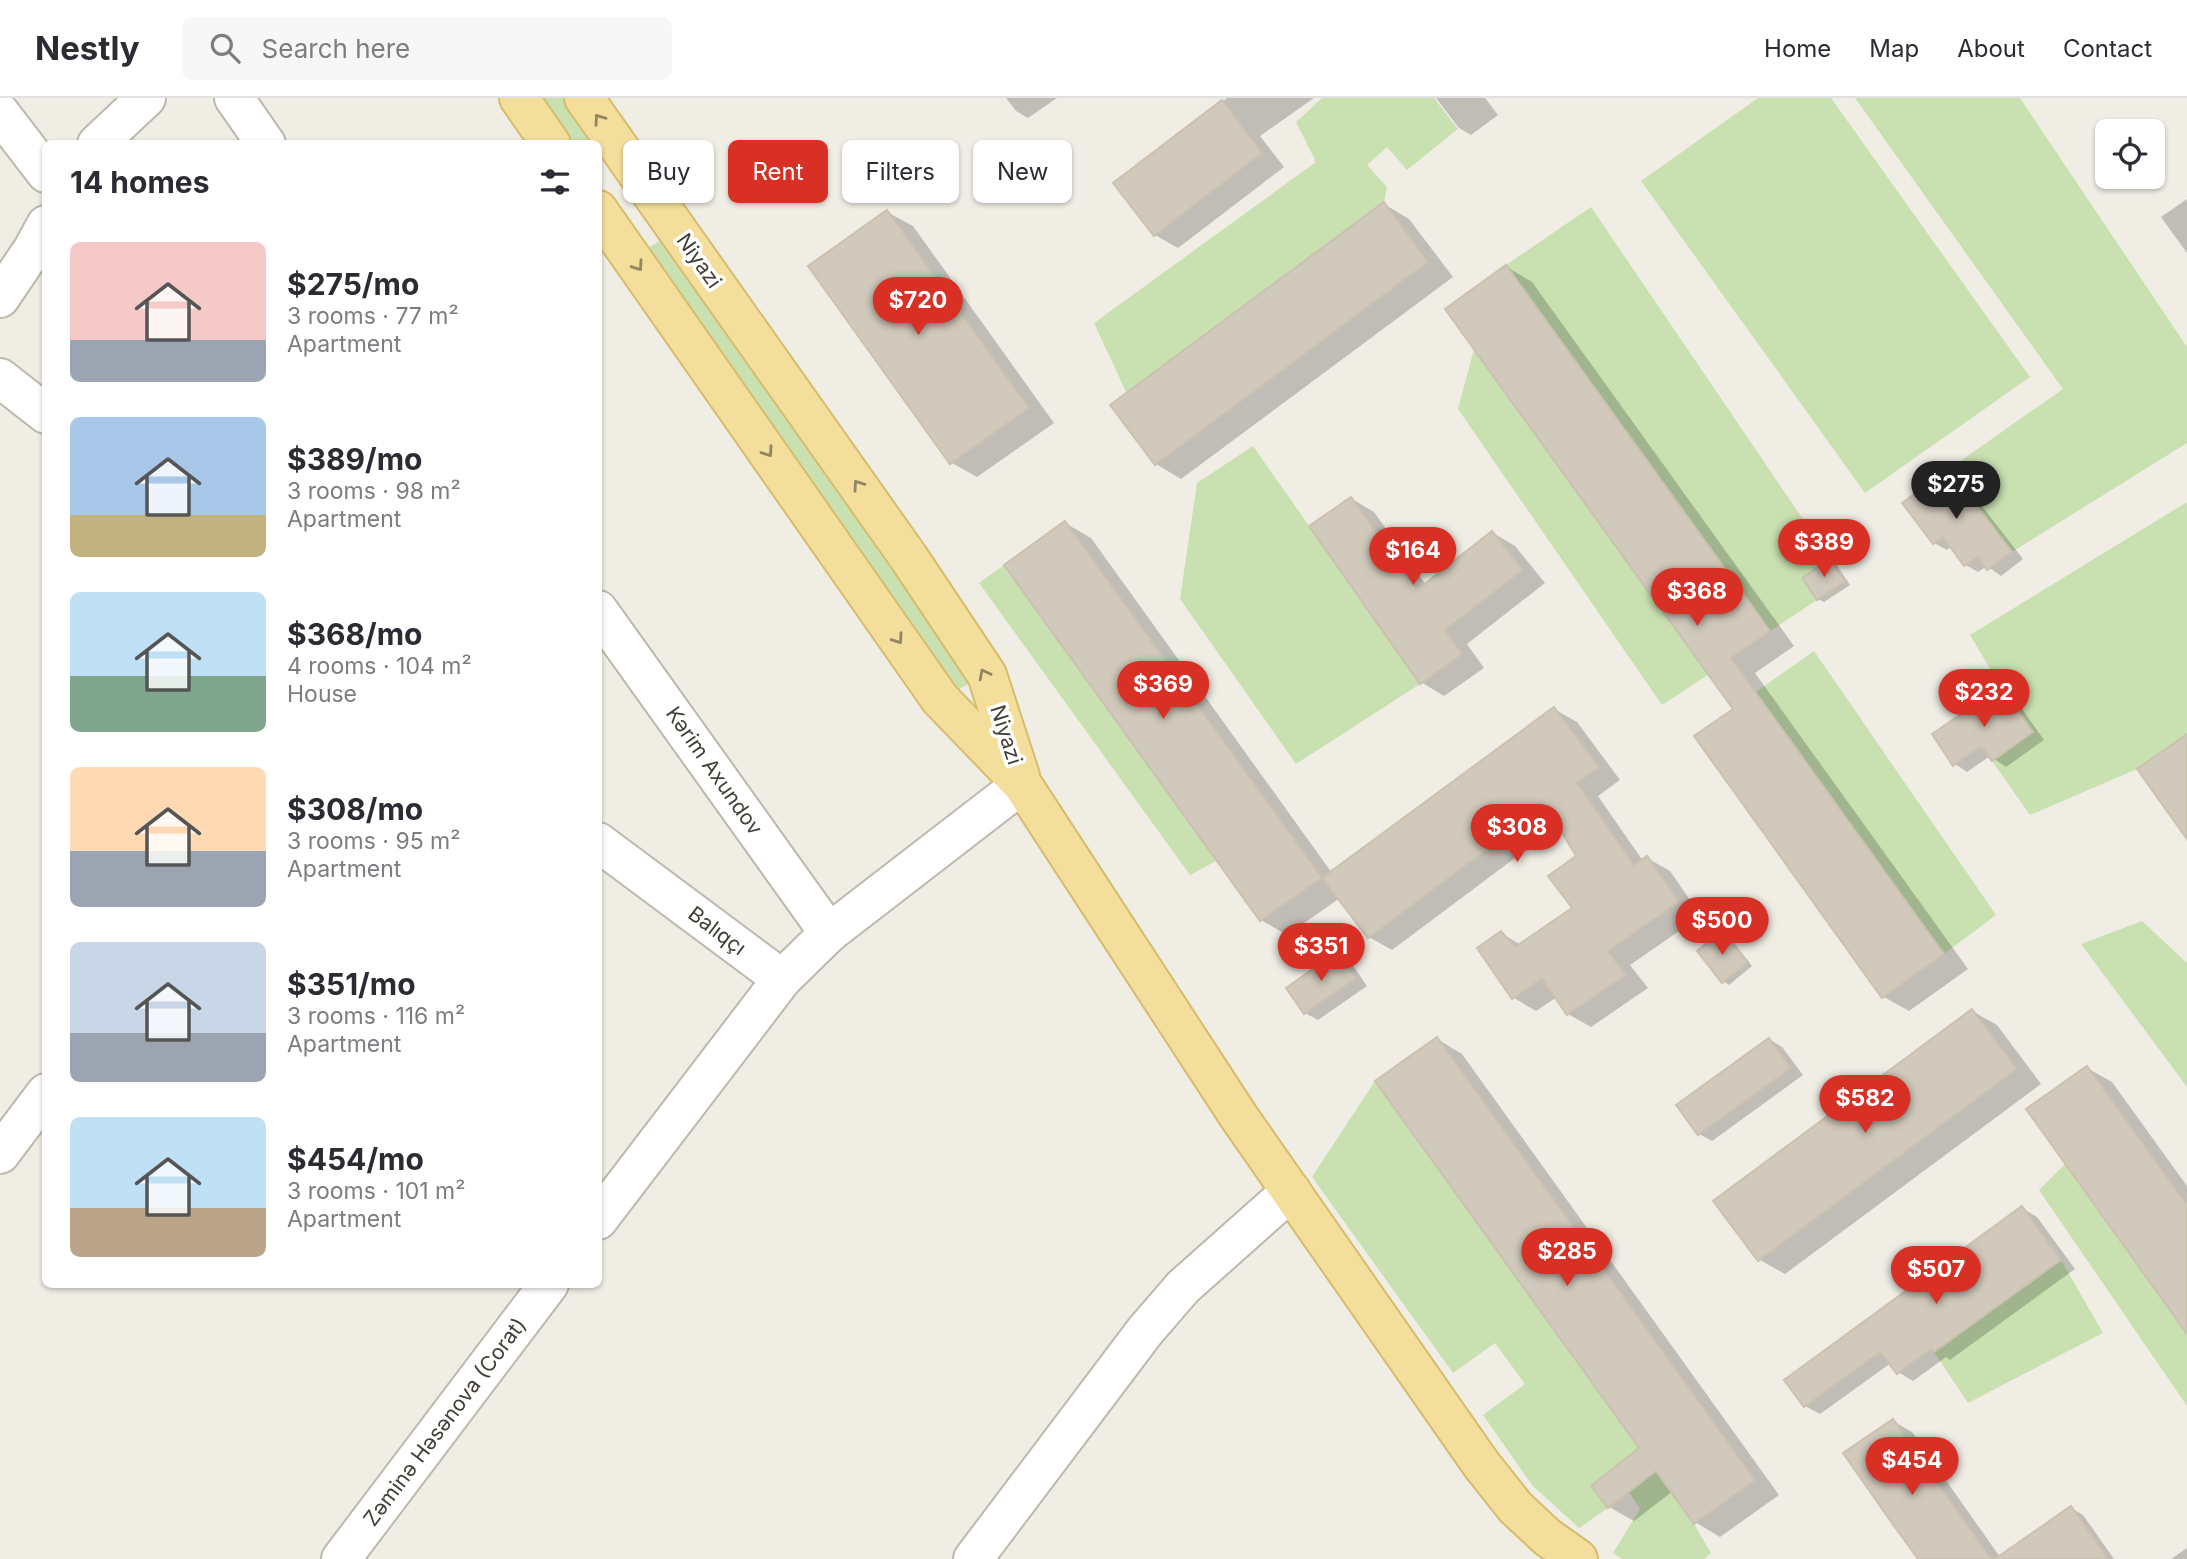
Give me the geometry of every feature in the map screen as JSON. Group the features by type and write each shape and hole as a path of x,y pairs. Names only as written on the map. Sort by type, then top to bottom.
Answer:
{"main road":[{"path":"519,98 548,140"},
{"name":"Niyazi","path":"584,98 909,558 987,675 1022,784"},
{"name":"Niyazi","path":"602,216 940,699 1022,784"},
{"path":"1022,784 1189,1042 1481,1464 1516,1507 1547,1537 1578,1559"}],"street":[{"path":"101,140 146,98"},
{"path":"234,98 263,140"},
{"path":"0,113 42,168"},
{"path":"0,298 42,232"},
{"path":"0,378 42,411"},
{"name":"Kərim Axundov","path":"602,616 829,933"},
{"path":"602,1215 782,979 829,933 1022,784"},
{"name":"Balıqçı","path":"602,845 782,979"},
{"path":"0,1154 42,1098"},
{"path":"973,1559 1152,1322 1183,1287 1291,1191"},
{"name":"Zəminə Həsənova (Corat)","path":"341,1559 547,1288"}],"green space":[{"path":"533,98 563,98 593,140 563,140"},
{"path":"1322,98 1434,98 1458,129 1407,170 1387,147 1367,165 1387,187 1384,202 1126,392 1094,323 1316,162 1296,122"},
{"path":"1758,98 1831,98 2030,377 1865,493 1641,181"},
{"path":"1855,98 2020,98 2187,347 2187,443 2012,552 1949,469 2063,389"},
{"path":"1591,207 1830,559 1802,578 1817,600 1770,631 1506,265"},
{"path":"662,239 972,682 956,691 644,251"},
{"path":"1474,349 1708,675 1662,705 1458,409"},
{"path":"1253,446 1420,684 1296,764 1180,599 1197,483"},
{"path":"2187,502 2187,734 2137,769 2030,815 1992,761 2033,732 2001,687 1970,635"},
{"path":"1004,565 1216,861 1190,875 979,583"},
{"path":"1814,651 1996,915 1944,954 1756,692"},
{"path":"2142,921 2187,963 2187,1087 2081,944"},
{"path":"1375,1081 1694,1524 1711,1553 1704,1559 1622,1559 1613,1553 1640,1509 1629,1492 1591,1486 1608,1508 1579,1528 1532,1485 1483,1415 1525,1384 1495,1343 1453,1373 1312,1177"},
{"path":"2065,1164 2187,1334 2187,1406 2039,1190"},
{"path":"2061,1260 2103,1333 1968,1403 1934,1352"}],"building":[{"path":"1222,100 1262,153 1154,236 1113,183"},
{"path":"1384,202 1428,262 1155,465 1110,405"},
{"path":"887,210 1029,408 950,464 808,266"},
{"path":"1506,265 1770,631 1731,658 1944,954 1882,998 1694,736 1733,709 1445,309"},
{"path":"1949,469 2012,552 1987,570 1978,557 1964,566 1943,537 1933,544 1902,503"},
{"path":"1351,497 1417,590 1492,531 1523,570 1445,630 1462,654 1420,684 1309,526"},
{"path":"1065,521 1322,878 1260,921 1004,565"},
{"path":"1830,559 1845,581 1817,600 1802,578"},
{"path":"2001,687 2033,732 1992,761 1981,746 1953,766 1932,734"},
{"path":"1554,707 1599,767 1577,783 1634,865 1647,856 1679,902 1608,951 1626,975 1567,1015 1542,979 1512,999 1477,948 1501,931 1515,947 1572,908 1548,876 1576,856 1546,806 1368,938 1322,878"},
{"path":"2187,734 2187,839 2137,769"},
{"path":"1723,931 1748,962 1722,983 1697,951"},
{"path":"1337,952 1356,978 1304,1014 1286,988"},
{"path":"1972,1009 2017,1069 1758,1261 1713,1201"},
{"path":"1437,1037 1755,1480 1694,1524 1656,1471 1608,1508 1591,1486 1639,1448 1375,1081"},
{"path":"1769,1038 1791,1068 1698,1135 1676,1105"},
{"path":"2087,1066 2187,1205 2187,1334 2026,1109"},
{"path":"2022,1206 2061,1260 1934,1352 1931,1349 1897,1374 1880,1352 1804,1407 1784,1380"},
{"path":"1893,1419 1991,1559 1918,1559 1887,1516 1843,1453"},
{"path":"2071,1506 2108,1559 1995,1559"}]}
